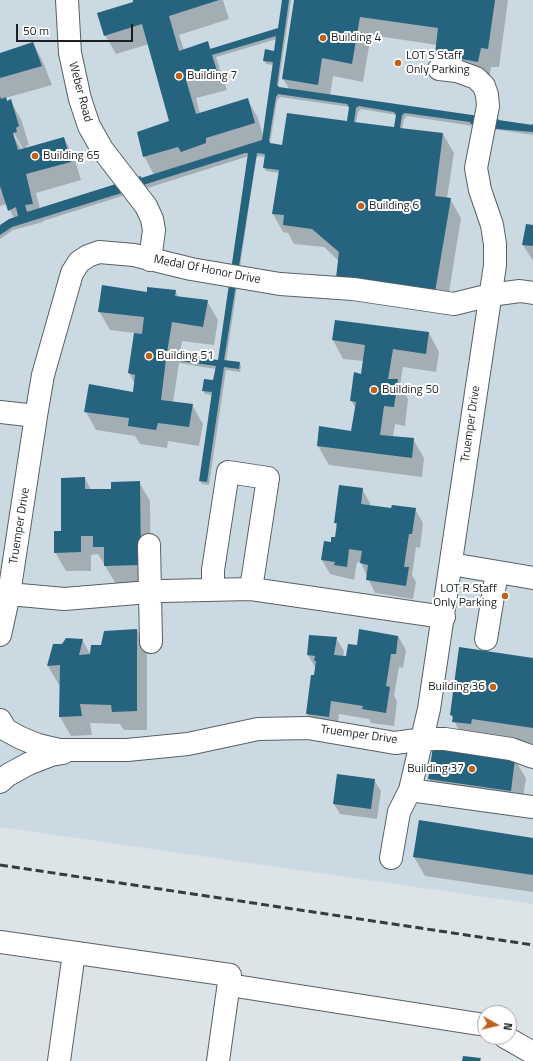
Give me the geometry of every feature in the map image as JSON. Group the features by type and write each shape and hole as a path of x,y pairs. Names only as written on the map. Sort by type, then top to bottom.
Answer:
{"lane":[{"name":"Weber Road","path":"67,0 70,52 80,100 89,126 102,149 146,206 152,219 154,230 150,260"},
{"name":"Truemper Drive","path":"0,720 6,730 38,745 60,750 78,751 127,750 188,744 258,729 283,728 308,728 395,743 424,739 444,617 495,265 495,244 492,225 480,190 476,168 488,106 487,95 484,86 476,78 462,72 439,69"},
{"name":"Medal Of Honor Drive","path":"36,416 43,375 72,273 79,262 88,256 99,252 134,255 191,269 280,284 353,289 454,304 490,295 520,291 533,293"},
{"path":"0,412 36,416"},
{"name":"Truemper Drive","path":"0,635 9,594 36,416"},
{"path":"213,588 213,570 228,472 268,478 252,589"},
{"path":"150,545 151,642"},
{"path":"451,564 533,578"},
{"path":"486,639 497,572"},
{"path":"9,594 64,599 213,588 252,589 444,617"},
{"path":"391,858 398,812 410,790 424,739 445,739 511,749 533,758"},
{"path":"0,782 8,775 28,764 51,755 78,751"},
{"path":"410,790 533,807"},
{"path":"0,942 74,953 477,1024"},
{"path":"59,1061 74,953"},
{"path":"218,1061 230,980"},
{"path":"517,1044 533,1053"}],"shaded area":[{"path":"0,0 533,0 533,904 0,827"}],"building":[{"path":"133,0 219,0 169,16 179,51 208,41 210,49 278,28 282,0 289,0 277,85 279,87 532,125 533,123 533,132 497,129 471,124 470,122 405,113 402,115 400,128 443,133 435,196 451,198 435,292 336,278 339,252 312,229 283,225 284,215 272,214 279,170 263,168 265,154 257,153 224,360 240,362 239,369 224,367 207,482 199,481 212,392 202,391 204,379 213,380 216,366 166,359 161,400 193,404 189,427 158,423 156,430 128,426 129,418 84,412 89,384 133,392 135,375 128,373 134,333 142,334 144,317 98,312 102,285 147,292 147,287 176,290 175,296 208,300 203,327 172,322 167,353 218,360 248,153 12,227 0,235 0,225 9,219 18,216 16,207 8,211 0,186 0,96 1,99 6,97 7,101 11,99 19,126 16,128 17,132 13,133 18,150 64,137 71,162 26,174 33,204 25,205 27,212 262,140 273,62 263,61 265,49 274,51 276,36 212,55 217,71 186,80 196,114 248,98 255,123 206,138 206,143 181,152 178,147 143,157 137,132 169,121 142,24 104,36 97,13 133,2","holes":["278,94 347,104 349,107 347,121 287,113 282,145 270,143 269,140 276,97","359,106 394,112 396,115 394,127 354,122 356,108"]},
{"name":"Building 4","path":"294,0 495,0 488,49 481,48 478,62 435,54 438,28 360,17 352,64 322,58 318,85 282,79"},
{"path":"33,42 42,66 0,78 0,53"},
{"path":"526,224 533,225 533,246 522,245"},
{"name":"Building 50","path":"335,320 429,332 426,354 393,349 388,379 398,379 394,407 384,406 380,435 414,438 412,458 317,446 319,426 351,431 356,402 350,401 354,372 361,374 365,345 332,340"},
{"path":"85,477 85,489 111,489 111,482 140,481 141,565 104,566 104,547 93,547 93,536 81,536 81,552 54,553 54,531 61,531 61,478"},
{"path":"339,485 363,488 361,504 391,508 392,505 416,508 412,534 409,534 404,567 409,567 406,586 366,580 368,565 360,563 362,551 349,549 347,567 334,565 335,562 321,560 324,541 331,542 331,537 335,537 337,523 334,523"},
{"path":"137,629 137,711 112,712 111,705 80,704 82,716 59,717 60,665 47,666 53,644 62,644 66,638 83,639 79,655 90,654 91,645 101,645 104,631"},
{"path":"359,629 398,636 396,654 391,654 386,686 390,687 386,713 362,709 363,706 331,701 329,717 306,714 311,675 314,675 316,661 314,661 315,656 307,655 309,635 337,637 334,655 346,656 348,644 357,645"},
{"name":"Building 36","path":"459,647 533,658 533,728 472,719 471,724 452,722 453,716 450,715"},
{"name":"Building 37","path":"433,747 515,759 511,791 428,779"},
{"path":"337,774 375,779 371,809 333,804"},
{"path":"419,820 533,838 533,875 413,857"},
{"path":"463,1056 481,1058 480,1061 462,1061"}],"railway":[{"path":"0,865 533,945"}],"place":[{"name":"Building 4","path":"323,38"},
{"name":"LOT S Staff Only Parking","path":"398,63"},
{"name":"Building 7","path":"179,76"},
{"name":"Building 65","path":"35,156"},
{"name":"Building 6","path":"361,206"},
{"name":"Building 51","path":"149,356"},
{"name":"Building 50","path":"374,390"},
{"name":"LOT R Staff Only Parking","path":"505,596"},
{"name":"Building 36","path":"493,687"},
{"name":"Building 37","path":"472,769"}]}
